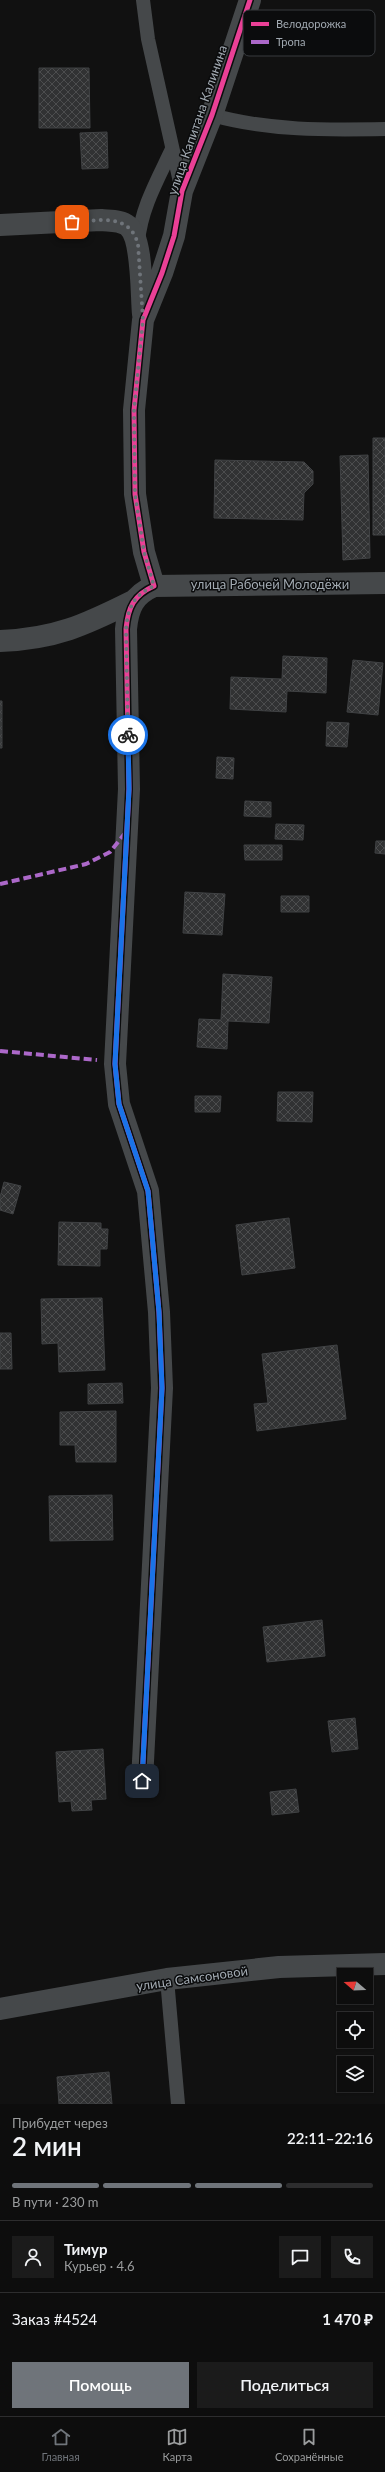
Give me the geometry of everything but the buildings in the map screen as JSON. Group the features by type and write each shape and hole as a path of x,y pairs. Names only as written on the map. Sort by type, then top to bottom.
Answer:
{"street":[{"name":"улица Капитана Калинина","path":"247,10 250,0"},
{"name":"улица Капитана Калинина","path":"154,586 144,552 135,494 134,410 143,320 162,273 171,244 182,191 212,115 243,21"},
{"path":"0,225 116,221 128,225 135,233 138,244 143,320"},
{"name":"улица Рабочей Молодёжи","path":"154,586 385,583"},
{"path":"0,641 61,633 94,620 133,601 142,592 154,586"},
{"path":"133,601 128,613 126,629 129,789 115,1064 119,1104 148,1191 159,1312 162,1388 142,1781"},
{"name":"улица Самсоновой","path":"0,2009 167,1979 279,1967 385,1964"}],"lane":[{"path":"143,0 148,39 182,191"},
{"path":"212,115 263,127 320,130 385,129"},
{"path":"138,244 139,224 144,209 172,149"},
{"path":"167,1979 178,2104"}],"marked path":[{"path":"0,884 86,864 110,852 126,832"},
{"path":"0,1051 97,1060"}],"cycle path":[{"path":"247,10 250,0"},
{"path":"142,1781 162,1388 159,1312 148,1191 119,1104 115,1064 129,789 126,629 128,614 133,603 141,593 154,586 144,552 135,494 134,410 143,320 162,273 174,236 182,191 212,115 243,21"}],"way so far":[{"path":"72,222 101,220 116,221 128,225 135,233 138,244 143,320 134,410 135,494 144,552 154,586 142,592 133,601 128,613 126,629 128,735"}],"route":[{"path":"128,735 129,789 115,1064 119,1104 148,1191 159,1312 162,1388 142,1781"}]}
